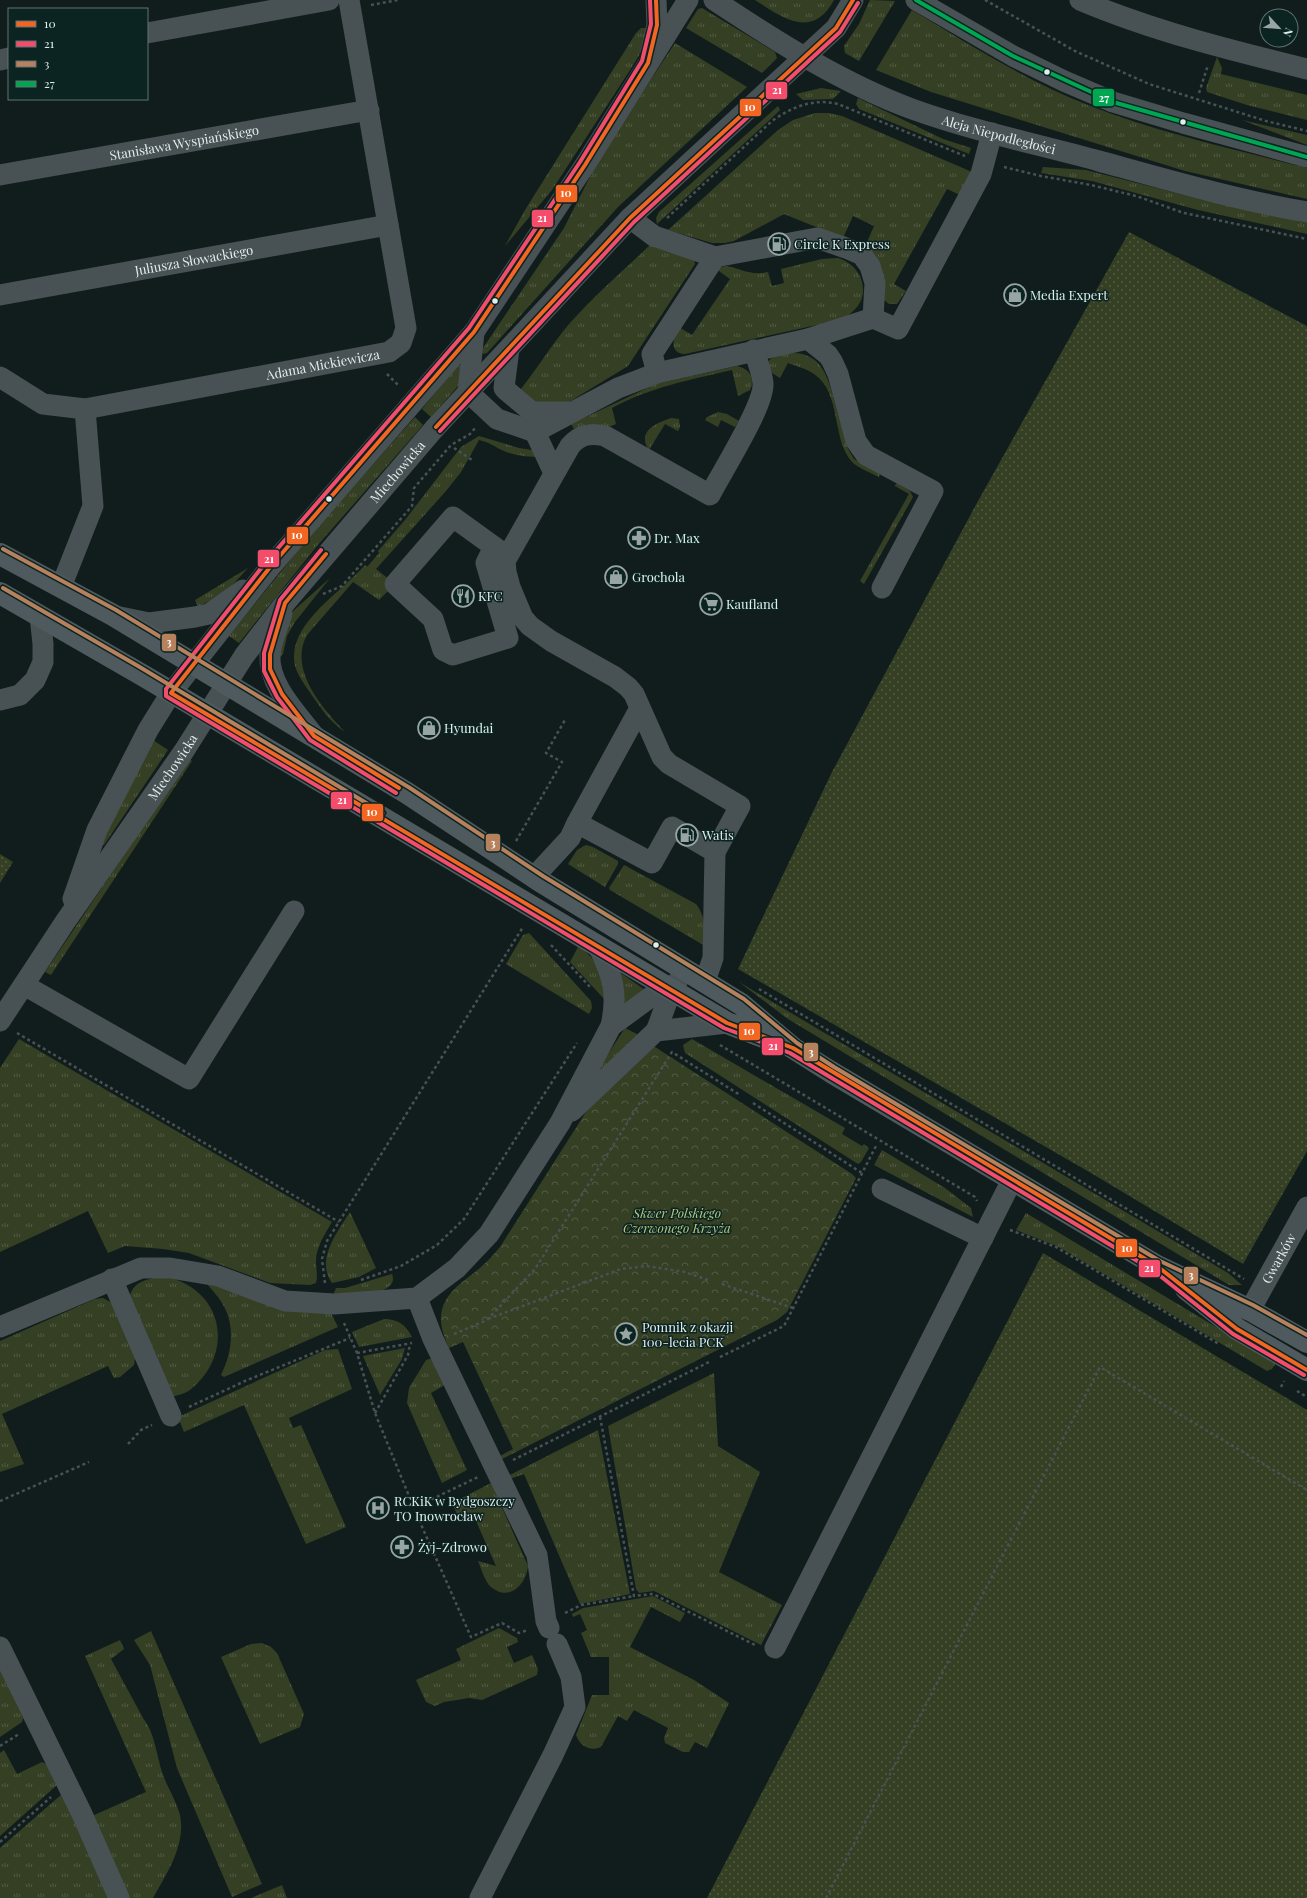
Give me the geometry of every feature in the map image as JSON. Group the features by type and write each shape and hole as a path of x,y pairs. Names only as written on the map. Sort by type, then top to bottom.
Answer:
{"main road":[{"path":"0,554 113,615 314,736 456,824 534,877 741,1004 793,1048 1157,1266 1250,1310 1307,1342"},
{"path":"0,593 171,693 671,991 727,1023 793,1048"},
{"path":"1157,1266 1237,1329 1307,1370"}],"street":[{"path":"148,33 329,0"},
{"path":"648,63 657,25 656,0"},
{"name":"Miechowicka","path":"65,922 97,830 148,730 171,693 271,566 474,332 585,165 688,0"},
{"name":"Aleja Niepodległości","path":"714,0 806,57 859,86 911,108 992,133 1171,181 1307,212"},
{"name":"Miechowicka","path":"0,1021 65,922 121,844 208,715 226,683 244,656 354,521 468,392 630,218 836,28 853,0"},
{"path":"916,0 1013,56 1064,81 1113,102 1183,123 1307,156"},
{"path":"1080,0 1115,15 1199,41 1307,69"},
{"name":"Adama Mickiewicza","path":"0,377 43,404 85,409 389,352 401,343 406,328 350,4"},
{"name":"Stanisława Wyspiańskiego","path":"0,175 368,110"},
{"path":"474,332 468,392 497,419 535,432 618,388 656,373 808,339 873,318 898,329 981,174 992,133"},
{"path":"630,218 654,236 715,257 817,238 846,248 862,255 870,266 875,283 873,318"},
{"name":"Juliusza Słowackiego","path":"0,295 388,225"},
{"path":"656,373 652,354 715,257"},
{"path":"808,339 828,355 832,361 838,374 856,441 866,455 933,491 882,588"},
{"path":"509,349 504,388 511,395 532,412 575,412"},
{"path":"705,981 713,958 715,852 740,806 669,764 662,757 639,710 634,694 622,681 551,641 530,626 518,609 510,587 501,552 453,517 395,584 433,619 443,650 453,655 508,638 486,563 501,552 575,440 592,433 605,436 710,495 752,418 761,395 763,384 754,350"},
{"path":"62,587 93,506 85,409"},
{"path":"535,432 554,473"},
{"path":"113,615 149,623 209,614 242,590 271,566"},
{"path":"285,604 270,654 270,669 282,694 314,736"},
{"path":"0,700 20,695 35,680 43,662 44,644 40,616"},
{"path":"534,877 570,838 639,710"},
{"path":"577,823 652,863 672,827 715,852"},
{"path":"24,985 189,1080 294,911"},
{"path":"0,1327 141,1268 170,1268 218,1276 285,1301 334,1304 417,1298 457,1268 489,1234 560,1123 612,1026 615,991 610,970 599,948"},
{"path":"560,1123 656,1031 666,1010 671,991 685,969"},
{"path":"612,1026 652,996 671,991"},
{"path":"656,1031 727,1023"},
{"path":"765,1647 983,1238 1012,1180"},
{"path":"882,1189 983,1238"},
{"name":"Gwarków","path":"1250,1310 1307,1207"},
{"path":"112,1279 171,1416"},
{"path":"417,1298 433,1339 537,1556 545,1631 571,1677 575,1707 553,1755 480,1898"},
{"path":"0,1647 66,1783 119,1898"}],"path":[{"path":"350,4 398,0"},
{"path":"985,0 1075,51 1149,84 1266,121 1307,131"},
{"path":"381,369 397,384"},
{"path":"454,448 472,460"},
{"path":"515,842 562,762 546,753 565,720"},
{"path":"409,1496 375,1413 357,1354 325,1286 322,1259 327,1241 523,926"},
{"path":"756,988 1233,1271 1261,1290"},
{"path":"16,1033 339,1222"},
{"path":"354,1282 407,1262 437,1245 464,1219 581,1036"},
{"path":"487,1320 535,1269 672,1052 740,1095"},
{"path":"753,1103 862,1173"},
{"path":"720,1357 784,1326 877,1144"},
{"path":"357,1354 451,1336 487,1320 621,1269 647,1266 685,1272 708,1280"},
{"path":"722,1284 793,1308"},
{"path":"128,1444 141,1430 245,1382 350,1338"},
{"path":"375,1413 408,1355 410,1344"},
{"path":"426,1502 709,1362"},
{"path":"826,1898 1100,1367 1307,1490"},
{"path":"600,1417 634,1596"},
{"path":"0,1501 89,1462"},
{"path":"419,1520 471,1637 502,1623 519,1633 545,1631"},
{"path":"529,1633 545,1631 581,1606 653,1594 765,1647"},
{"path":"0,1842 66,1783"}],"green space":[{"path":"755,0 834,0 825,12 816,19 807,22 797,22 776,13"},
{"path":"870,0 895,1 859,61 845,53 844,46 859,24"},
{"path":"702,8 775,52 777,58 762,73 686,28 698,9"},
{"path":"912,10 976,49 1042,85 1088,105 1169,132 1307,168 1307,199 1185,171 931,92 876,70"},
{"path":"641,28 649,28 644,47 632,67 552,190 505,246 525,210 636,33"},
{"path":"675,43 747,87 618,207 487,353 483,354 481,351 564,228 601,155"},
{"path":"1217,57 1222,68 1221,74 1307,95 1307,120 1247,105 1207,92 1206,88"},
{"path":"821,88 841,91 833,99 803,100 796,94"},
{"path":"858,98 943,139 971,148 969,154 859,109 856,104"},
{"path":"778,106 780,110 776,114 657,224 656,218 659,212"},
{"path":"815,113 829,113 842,116 972,172 960,195 947,189 894,284 906,291 897,304 889,304 884,300 864,249 874,226 853,216 843,238 784,214 734,241 725,243 712,243 668,230 778,130 793,120"},
{"path":"1242,120 1307,135 1307,145"},
{"path":"1043,167 1086,170 1200,199 1307,222 1307,234 1198,210 1092,181 1041,173"},
{"path":"1129,232 1307,326 1307,1151 1243,1264 1091,1173 738,969 832,772 978,501"},
{"path":"651,244 694,259 695,264 628,366 564,405 539,407 520,390 570,323 599,293"},
{"path":"838,258 853,267 859,274 862,281 862,297 858,305 846,317 835,321 685,354 676,351 674,348 674,339 677,326 692,335 730,279 716,269 729,266 754,273 768,272 772,286 784,283 781,269 822,259"},
{"path":"791,353 802,354 811,358 818,363 823,370 831,388 848,449 854,459 880,474 879,477 852,462 845,452 841,441 833,404 829,392 823,382 811,372 788,363 780,378 772,373 768,363 770,360 778,355"},
{"path":"458,365 462,366 459,385 431,417 422,409"},
{"path":"737,366 745,369 752,378 750,390 738,396 732,370 656,389 627,401 612,408 616,424 609,427 587,424 574,429 571,424 656,384"},
{"path":"718,412 727,414 739,421 735,427 721,420 718,427 705,420 707,417"},
{"path":"415,417 423,425 317,546 239,643 229,636 308,538"},
{"path":"671,418 679,419 680,427 678,431 665,424 649,450 645,438 647,433 654,425"},
{"path":"479,436 519,448 538,451 541,457 513,454 479,440 461,472 446,491 376,569 395,584 379,600 353,582 307,635 302,648 302,661 310,687 327,712 345,732 325,713 299,675 294,662 296,644 310,619 365,565 367,567 379,553 378,551 405,520 461,447"},
{"path":"897,483 910,491 913,497 864,584 860,581 909,494 895,486"},
{"path":"248,568 226,592 198,607 195,600"},
{"path":"330,578 295,622 287,636 283,654 277,660 292,612"},
{"path":"153,740 168,750 104,845 99,842"},
{"path":"189,759 192,761 51,975 45,972"},
{"path":"586,845 593,847 618,861 618,864 605,887 568,864 577,850"},
{"path":"0,854 13,862 0,883"},
{"path":"624,865 696,904 702,914 705,929 705,946 610,890 609,888"},
{"path":"529,933 591,1001 592,1008 589,1014 506,964 523,935"},
{"path":"578,947 585,951 595,963 601,977 605,1000 570,962"},
{"path":"618,971 645,990 621,1008"},
{"path":"739,982 1228,1273 1242,1285 1229,1285 788,1019"},
{"path":"625,1028 639,1035 590,1082"},
{"path":"19,1039 332,1222 321,1241 316,1256 316,1283 310,1285 270,1283 189,1253 163,1249 125,1246 108,1253 88,1211 0,1252 0,1068"},
{"path":"692,1039 845,1128 842,1134 862,1146 864,1144 869,1148 861,1162 858,1164 685,1053 683,1045"},
{"name":"Skwer Polskiego Czerwonego Krzyża","path":"652,1045 856,1178 787,1312 777,1320 502,1459 500,1456 513,1449 463,1342 449,1348 441,1324 443,1308 450,1294 484,1265 500,1247 586,1112"},
{"path":"882,1150 945,1188 971,1208 973,1217 874,1165"},
{"path":"350,1212 376,1268 359,1277 332,1283 327,1274 327,1255 330,1246"},
{"path":"1026,1213 1276,1363 1272,1369 1267,1371 1057,1246 1016,1230"},
{"path":"1043,1253 1307,1410 1307,1898 707,1898"},
{"path":"392,1274 393,1281 389,1286 373,1293 337,1298 334,1293 336,1288 345,1288"},
{"path":"156,1277 175,1279 194,1289 206,1301 214,1315 218,1330 217,1346 212,1362 203,1377 190,1390 170,1398 130,1295 134,1287 143,1281"},
{"path":"207,1284 330,1311 338,1327 224,1377 221,1375 228,1358 231,1330 229,1320 222,1303"},
{"path":"103,1298 116,1305 136,1351 134,1365 120,1377 114,1378 108,1366 2,1414 24,1464 0,1472 0,1341 95,1299"},
{"path":"384,1319 393,1320 401,1324 407,1329 412,1337 359,1347 352,1332"},
{"path":"405,1348 402,1359 380,1395 363,1356"},
{"path":"338,1349 352,1389 289,1418 293,1428 301,1425 346,1527 306,1544 244,1405 184,1432 178,1417 325,1350"},
{"path":"433,1359 445,1385 431,1393 467,1470 442,1483 407,1403 409,1388 426,1360"},
{"path":"714,1373 718,1446 760,1472 719,1572 782,1605 761,1645 654,1591 639,1593 636,1589 608,1426"},
{"path":"598,1430 630,1594 580,1604 524,1474 510,1479 508,1476"},
{"path":"491,1483 528,1566 527,1573 520,1585 510,1592 504,1593 491,1587 483,1575 478,1561 496,1566 476,1521 458,1516 452,1503"},
{"path":"653,1596 685,1613 680,1622 651,1607 630,1647 694,1680 729,1703 707,1748 695,1742 689,1752 683,1752 665,1743 664,1738 668,1728 634,1710 627,1721 618,1716 601,1747 593,1749 586,1747 580,1742 576,1735 592,1695 609,1695 609,1657 591,1657 581,1633 587,1630 580,1614 573,1617 572,1614 583,1608"},
{"path":"499,1628 517,1638 518,1642 507,1647 514,1663 532,1655 538,1669 537,1675 482,1700 469,1698 444,1702 435,1706 426,1702 416,1680 461,1660 456,1649"},
{"path":"151,1631 262,1884 232,1897 177,1768 150,1665 134,1640"},
{"path":"120,1640 124,1649 111,1659 150,1730 162,1772 180,1815 181,1826 178,1848 169,1869 153,1898 127,1898 92,1816 146,1792 85,1656"},
{"path":"262,1643 271,1647 277,1653 304,1714 300,1727 260,1744 221,1657 251,1644"},
{"path":"0,1667 23,1718 22,1722 0,1737"},
{"path":"4,1750 17,1774 42,1762 48,1765 57,1785 0,1836 0,1753"},
{"path":"62,1794 109,1898 0,1898 0,1848"},
{"path":"282,1885 287,1898 251,1898"}],"transit line":[{"name":"21","path":"650,0 651,24 642,61 580,162 469,328 266,562 166,689 166,696 724,1028 790,1053 1154,1271 1233,1334 1304,1375"},
{"name":"10","path":"656,0 657,25 648,63 585,165 474,332 271,566 171,693 727,1023 793,1048 1157,1266 1237,1329 1307,1370"},
{"name":"10","path":"436,427 630,218 836,28 853,0"},
{"name":"27","path":"916,0 1013,56 1113,102 1307,157"},
{"name":"21","path":"440,431 634,222 840,32 858,3"},
{"name":"3","path":"3,549 116,610 410,788 543,876 744,999 797,1043 834,1067 1160,1261 1253,1305 1307,1335"},
{"name":"21","path":"321,550 280,600 264,653 264,671 277,697 310,740 396,793"},
{"name":"10","path":"326,554 285,603 270,654 270,669 282,694 314,736 399,788"},
{"name":"3","path":"3,588 138,666 383,813"}],"place":[{"name":"Circle K Express","path":"779,244"},
{"name":"Media Expert","path":"1015,295"},
{"name":"Dr. Max","path":"639,538"},
{"name":"Grochola","path":"616,577"},
{"name":"KFC","path":"463,596"},
{"name":"Kaufland","path":"711,604"},
{"name":"Hyundai","path":"429,728"},
{"name":"Watis","path":"687,835"},
{"name":"Pomnik z okazji 100-lecia PCK","path":"626,1334"},
{"name":"RCKiK w Bydgoszczy TO Inowrocław","path":"378,1508"},
{"name":"Żyj-Zdrowo","path":"402,1547"}]}
